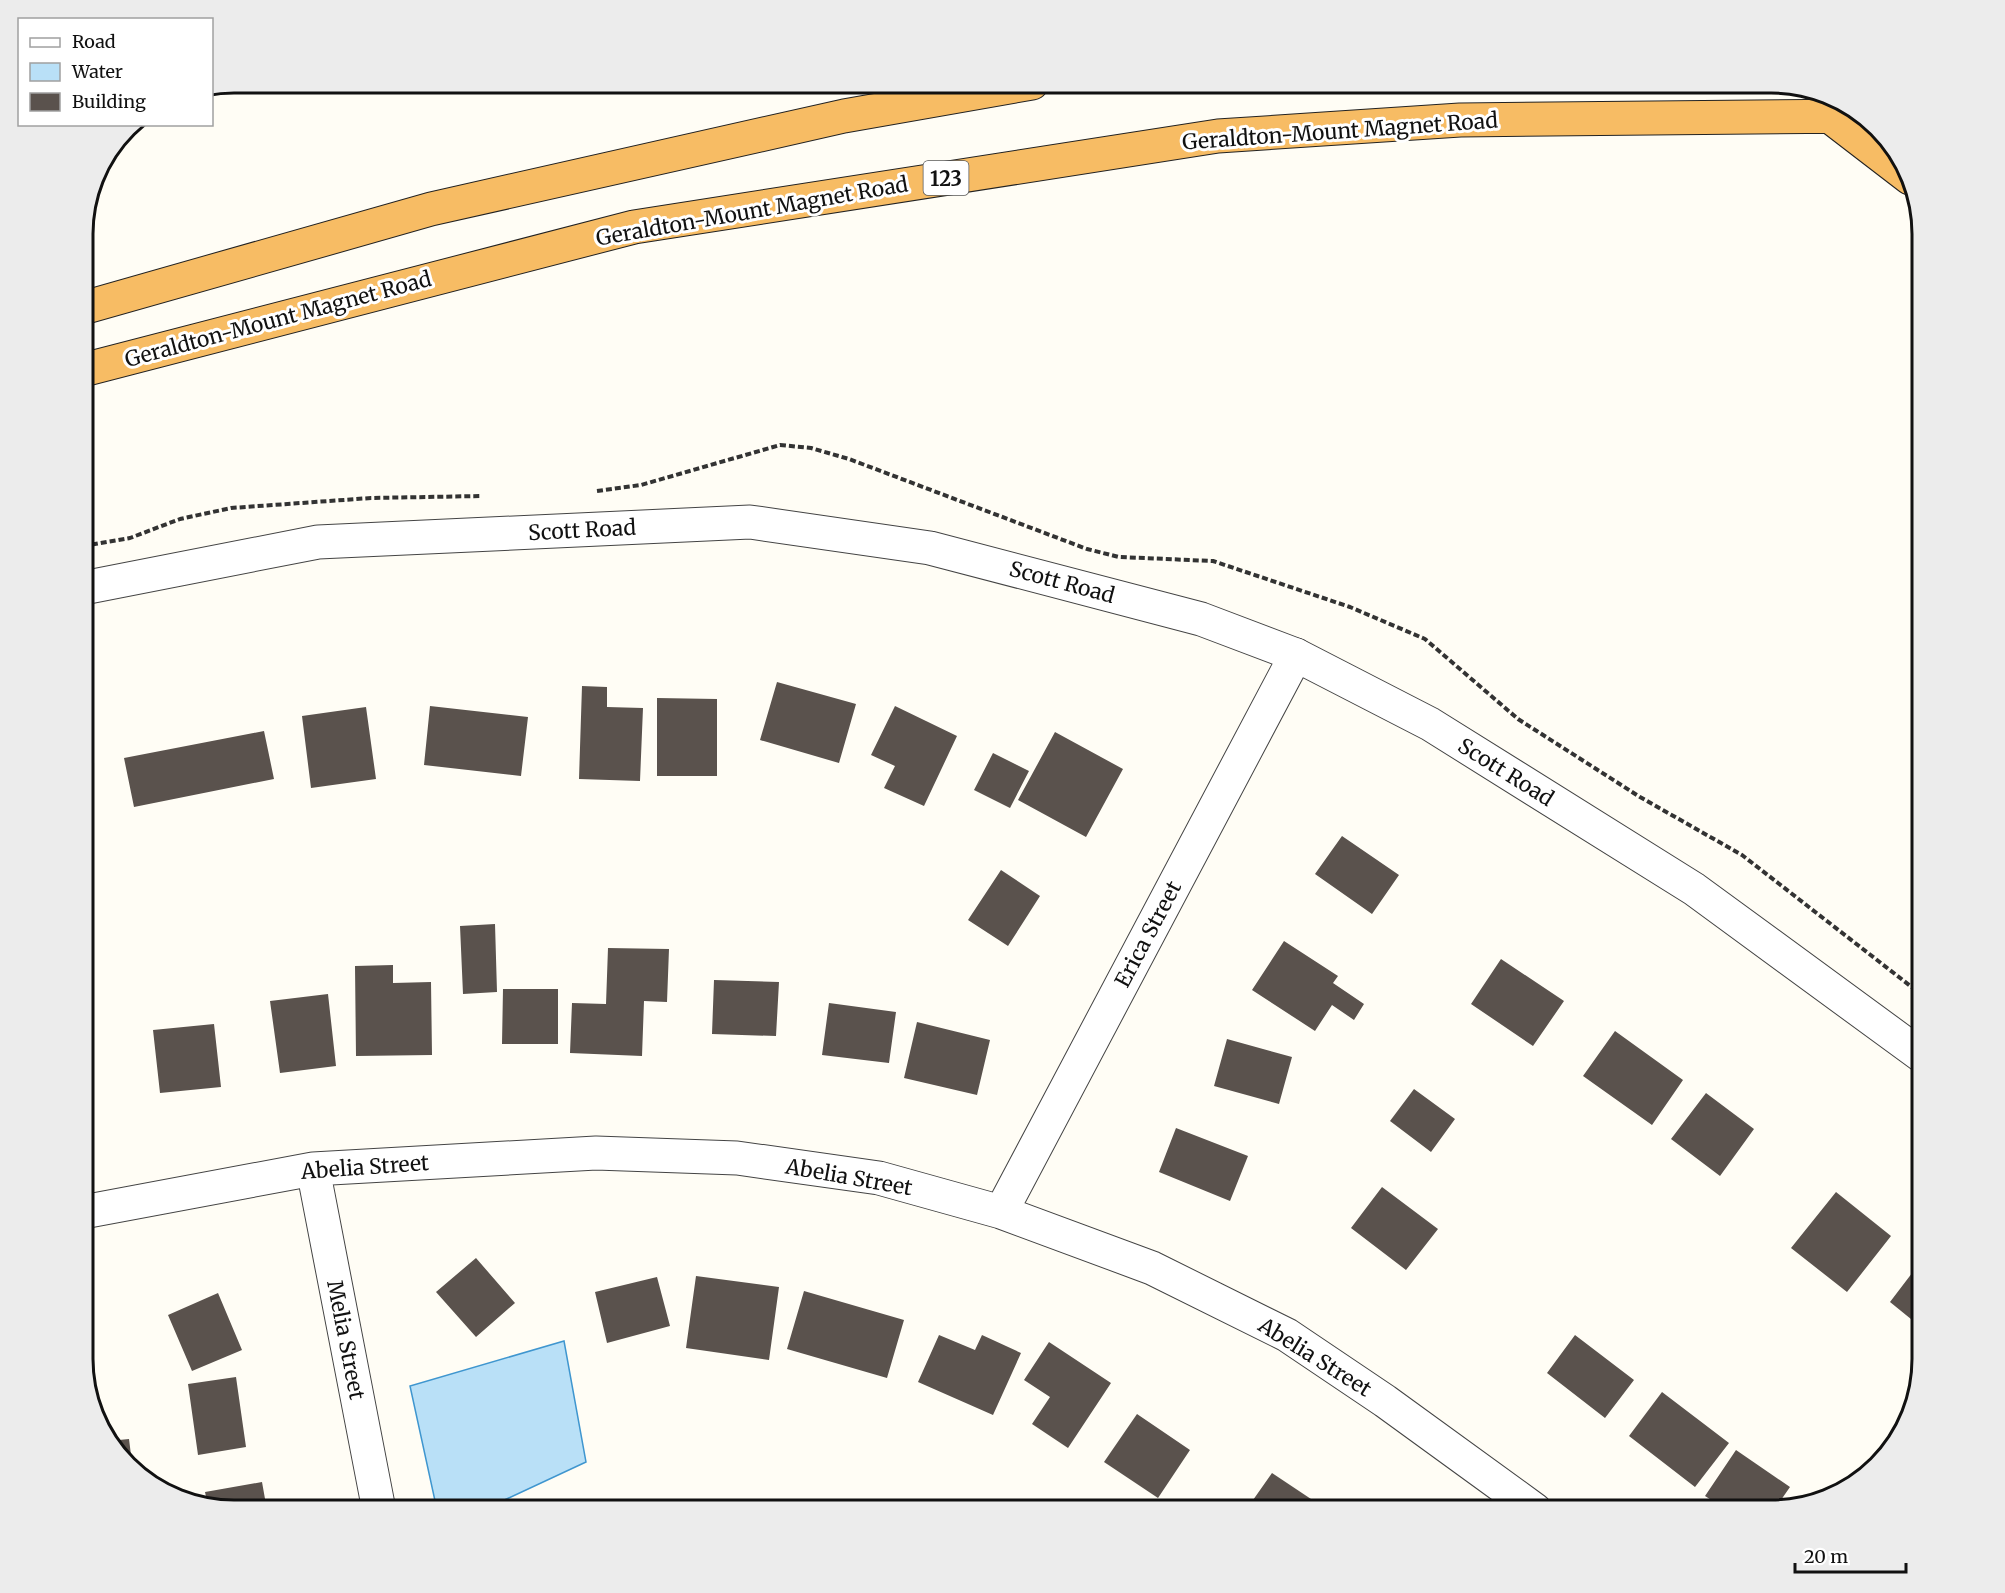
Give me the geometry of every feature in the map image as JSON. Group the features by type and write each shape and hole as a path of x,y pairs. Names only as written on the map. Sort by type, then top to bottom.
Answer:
{"highway":[{"path":"93,305 431,209 844,116 971,93"},
{"path":"1828,115 1894,166"},
{"name":"Geraldton-Mount Magnet Road","path":"93,367 634,227 1218,135 1460,120 1847,116"}],"street":[{"name":"Scott Road","path":"93,586 318,542 750,522 930,548 1201,619 1296,655 1430,724 1694,890 1912,1048"},
{"name":"Erica Street","path":"1001,1212 1296,655"},
{"name":"Abelia Street","path":"93,1210 313,1169 596,1153 737,1158 879,1178 1001,1212 1152,1268 1287,1335 1385,1401 1521,1500"},
{"name":"Melia Street","path":"313,1169 377,1500"}],"water":[{"path":"564,1341 586,1462 504,1500 435,1500 410,1386"}],"building":[{"path":"777,682 856,704 839,763 760,740"},
{"path":"582,686 607,687 607,707 643,708 640,781 579,779"},
{"path":"657,698 717,699 717,776 657,776"},
{"path":"430,706 528,717 521,776 424,765"},
{"path":"895,706 957,736 924,806 884,788 895,766 871,755"},
{"path":"366,707 376,779 311,788 302,716"},
{"path":"264,731 274,779 134,807 124,758"},
{"path":"1055,732 1123,769 1086,837 1018,800"},
{"path":"993,753 1029,771 1010,808 974,790"},
{"path":"1342,836 1399,875 1372,914 1315,874"},
{"path":"1001,870 1040,896 1008,946 968,920"},
{"path":"495,924 497,992 463,994 460,926"},
{"path":"1284,941 1338,976 1333,983 1364,1004 1354,1020 1332,1005 1315,1031 1252,990"},
{"path":"608,948 669,949 667,1002 644,1001 642,1056 570,1053 572,1003 606,1004"},
{"path":"1501,959 1564,1001 1533,1046 1471,1004"},
{"path":"393,965 393,983 431,982 432,1055 356,1056 355,966"},
{"path":"714,980 779,982 776,1036 712,1034"},
{"path":"503,989 558,989 558,1044 502,1044"},
{"path":"328,994 336,1066 280,1073 270,1001"},
{"path":"829,1003 896,1012 889,1063 822,1055"},
{"path":"917,1022 990,1040 977,1095 904,1078"},
{"path":"214,1024 221,1087 160,1093 153,1030"},
{"path":"1615,1031 1683,1080 1652,1125 1583,1076"},
{"path":"1227,1039 1292,1057 1279,1104 1214,1086"},
{"path":"1414,1089 1455,1119 1431,1152 1390,1121"},
{"path":"1706,1093 1754,1129 1720,1176 1671,1139"},
{"path":"1176,1128 1248,1156 1230,1201 1159,1172"},
{"path":"1382,1187 1438,1229 1406,1270 1351,1228"},
{"path":"1836,1192 1891,1236 1847,1292 1791,1248"},
{"path":"476,1258 515,1303 476,1337 436,1292"},
{"path":"1912,1273 1912,1320 1890,1302"},
{"path":"696,1276 779,1287 769,1360 686,1348"},
{"path":"657,1277 670,1326 607,1343 595,1292"},
{"path":"804,1291 904,1320 887,1378 787,1349"},
{"path":"218,1293 242,1350 192,1371 168,1315"},
{"path":"939,1335 975,1350 982,1335 1021,1353 993,1415 918,1382"},
{"path":"1575,1335 1634,1380 1605,1418 1547,1373"},
{"path":"1049,1342 1111,1383 1068,1448 1032,1424 1050,1397 1024,1380"},
{"path":"236,1377 246,1447 198,1455 188,1384"},
{"path":"1662,1392 1729,1443 1695,1487 1629,1436"},
{"path":"1137,1414 1190,1450 1158,1498 1104,1462"},
{"path":"129,1439 131,1455 122,1445 119,1440"},
{"path":"1736,1450 1790,1487 1781,1499 1711,1500 1705,1496"},
{"path":"1272,1473 1312,1500 1253,1500"},
{"path":"262,1482 265,1500 215,1499 206,1497 205,1492"}]}
